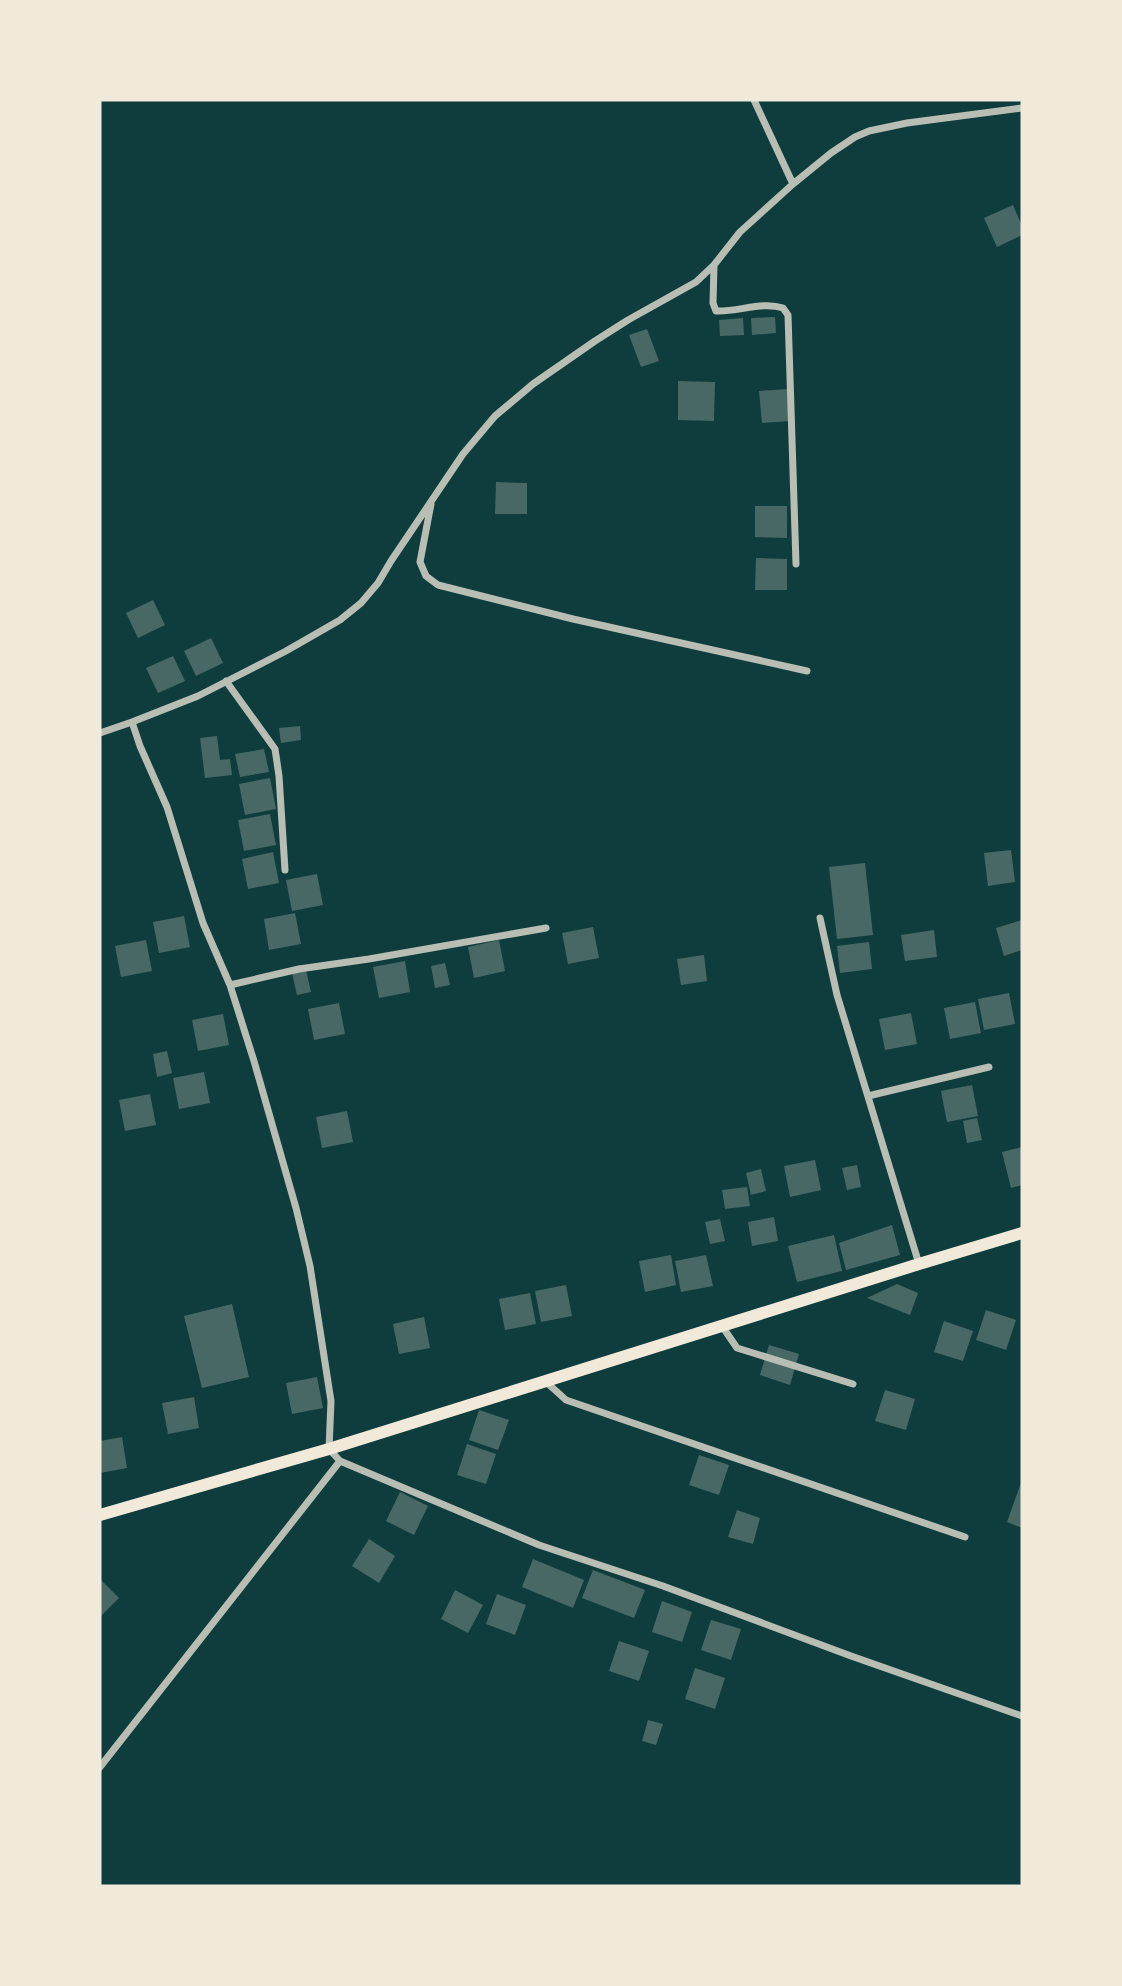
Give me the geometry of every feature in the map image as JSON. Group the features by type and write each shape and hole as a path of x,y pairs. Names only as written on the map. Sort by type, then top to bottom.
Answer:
{"main road":[{"path":"100,1515 329,1449 1022,1233"}],"street":[{"path":"754,100 793,184"},
{"path":"1005,100 1009,109"},
{"path":"100,733 198,696 313,637 340,620 361,603 378,583 432,499 479,434 514,400 617,327 696,282 714,265 740,232 831,153 869,131 907,123 1022,108"},
{"path":"714,265 713,303 716,311 729,312 774,305 783,308 788,315 796,564"},
{"path":"432,499 420,562 426,576 438,585 573,619 807,671"},
{"path":"226,681 275,749 285,870"},
{"path":"132,722 167,807 203,923 230,985 296,1209 310,1266 331,1401 329,1449 340,1461 539,1545 663,1586 1022,1716"},
{"path":"820,918 837,995 919,1264"},
{"path":"230,985 299,969 546,928"},
{"path":"868,1096 989,1067"},
{"path":"722,1326 737,1348 853,1384"},
{"path":"545,1381 566,1400 965,1537"},
{"path":"100,1767 340,1461"}],"building":[{"path":"1013,205 1022,226 1022,235 997,247 984,218"},
{"path":"775,317 776,333 752,335 751,318"},
{"path":"743,318 744,335 720,336 719,320"},
{"path":"647,329 659,361 641,367 629,335"},
{"path":"678,381 715,382 714,421 678,420"},
{"path":"788,389 790,421 762,423 759,391"},
{"path":"496,482 527,483 527,514 495,514"},
{"path":"755,506 787,506 787,538 755,537"},
{"path":"756,558 787,559 787,590 755,590"},
{"path":"153,600 165,625 138,638 126,613"},
{"path":"211,638 223,663 196,676 184,651"},
{"path":"173,656 185,681 158,693 146,668"},
{"path":"300,726 301,740 281,743 279,728"},
{"path":"217,736 220,760 230,759 232,775 205,778 200,738"},
{"path":"264,749 269,772 240,777 235,754"},
{"path":"270,778 276,809 245,815 239,784"},
{"path":"270,814 276,845 244,851 238,820"},
{"path":"1011,850 1015,882 988,886 984,853"},
{"path":"273,852 279,883 248,889 242,859"},
{"path":"865,863 873,935 837,939 829,867"},
{"path":"317,874 323,905 292,911 286,880"},
{"path":"295,913 301,944 269,950 264,919"},
{"path":"184,916 190,947 159,953 153,922"},
{"path":"1022,920 1022,950 1004,956 996,928"},
{"path":"593,927 599,958 568,964 562,933"},
{"path":"934,930 937,957 905,961 901,935"},
{"path":"146,940 152,971 121,977 115,946"},
{"path":"499,940 505,971 474,978 468,947"},
{"path":"869,942 872,969 840,973 837,946"},
{"path":"704,955 707,981 681,985 677,959"},
{"path":"405,961 410,992 379,998 373,967"},
{"path":"445,963 450,985 435,988 431,966"},
{"path":"306,970 311,992 297,995 292,973"},
{"path":"1009,993 1015,1024 984,1030 978,999"},
{"path":"975,1002 981,1033 950,1039 944,1008"},
{"path":"339,1003 345,1034 314,1040 308,1009"},
{"path":"911,1013 917,1044 885,1050 879,1019"},
{"path":"223,1014 229,1045 198,1051 192,1020"},
{"path":"167,1051 172,1073 157,1077 153,1054"},
{"path":"204,1072 210,1103 179,1109 173,1078"},
{"path":"972,1085 978,1116 947,1122 941,1091"},
{"path":"150,1094 156,1125 125,1131 119,1100"},
{"path":"347,1111 353,1142 322,1148 316,1117"},
{"path":"977,1118 982,1140 967,1143 963,1121"},
{"path":"1022,1147 1022,1185 1011,1188 1002,1152"},
{"path":"815,1160 821,1190 790,1197 784,1166"},
{"path":"857,1165 861,1187 847,1190 842,1168"},
{"path":"761,1169 766,1191 751,1195 746,1173"},
{"path":"747,1187 750,1206 725,1209 722,1190"},
{"path":"774,1217 778,1241 752,1246 748,1222"},
{"path":"720,1219 725,1241 710,1244 705,1222"},
{"path":"892,1225 900,1255 846,1270 839,1243"},
{"path":"834,1235 842,1271 797,1282 788,1246"},
{"path":"671,1255 676,1285 645,1292 639,1261"},
{"path":"706,1255 713,1286 681,1292 675,1261"},
{"path":"897,1284 918,1293 910,1315 867,1298"},
{"path":"566,1285 572,1316 541,1322 535,1291"},
{"path":"530,1293 536,1324 505,1330 499,1299"},
{"path":"232,1304 249,1377 202,1388 184,1316"},
{"path":"986,1310 1016,1320 1006,1350 976,1340"},
{"path":"424,1317 430,1348 399,1354 393,1324"},
{"path":"944,1321 973,1331 963,1361 934,1352"},
{"path":"769,1345 799,1354 790,1385 760,1375"},
{"path":"317,1377 323,1408 292,1414 286,1383"},
{"path":"885,1390 915,1399 906,1430 875,1421"},
{"path":"194,1397 199,1428 168,1434 162,1403"},
{"path":"479,1410 509,1420 498,1450 469,1440"},
{"path":"122,1437 127,1468 100,1473 100,1441"},
{"path":"467,1444 496,1454 486,1484 457,1475"},
{"path":"699,1455 729,1465 719,1495 689,1485"},
{"path":"1022,1480 1022,1528 1007,1522"},
{"path":"400,1492 428,1506 414,1535 386,1521"},
{"path":"737,1510 760,1518 753,1544 728,1537"},
{"path":"369,1539 395,1556 379,1583 352,1566"},
{"path":"533,1559 584,1580 573,1608 522,1587"},
{"path":"593,1570 645,1590 634,1618 582,1598"},
{"path":"100,1579 119,1598 100,1617"},
{"path":"455,1590 483,1605 468,1633 441,1619"},
{"path":"497,1594 526,1605 515,1635 486,1624"},
{"path":"662,1601 692,1612 682,1642 652,1632"},
{"path":"711,1620 741,1629 731,1660 701,1650"},
{"path":"619,1641 649,1651 639,1681 609,1671"},
{"path":"695,1668 725,1678 715,1709 685,1699"},
{"path":"648,1720 663,1724 656,1745 642,1741"}]}
